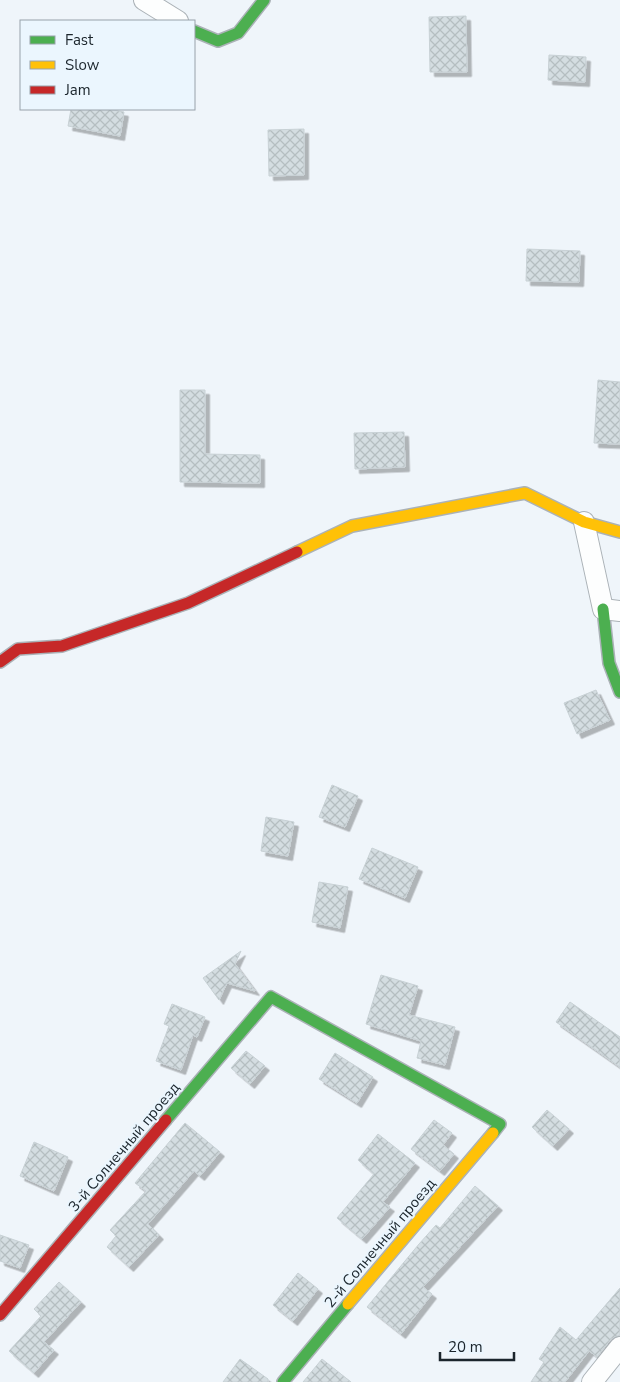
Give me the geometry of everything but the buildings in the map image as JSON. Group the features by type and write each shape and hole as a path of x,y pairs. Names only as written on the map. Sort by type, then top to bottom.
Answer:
{"street":[{"path":"144,0 176,20"},
{"path":"195,31 218,41 238,33 264,0"},
{"path":"0,662 18,649 62,646 188,603 352,526 525,493 584,522 620,532"},
{"path":"584,522 611,610 609,664 620,692"},
{"name":"3-й Солнечный проезд","path":"0,1315 271,997 500,1124"},
{"name":"2-й Солнечный проезд","path":"283,1382 500,1124"},
{"path":"592,1382 620,1347"}],"traffic: fast":[{"path":"195,31 218,41 238,33 264,0"},
{"path":"603,609 609,663 620,692"},
{"path":"166,1120 271,997 500,1124 493,1133"},
{"path":"283,1382 348,1304"}],"traffic: slow":[{"path":"297,552 352,526 525,493 584,522 620,532"},
{"path":"348,1304 493,1133"}],"traffic: jam":[{"path":"0,662 18,649 62,646 188,603 297,552"},
{"path":"0,1315 166,1120"}]}
